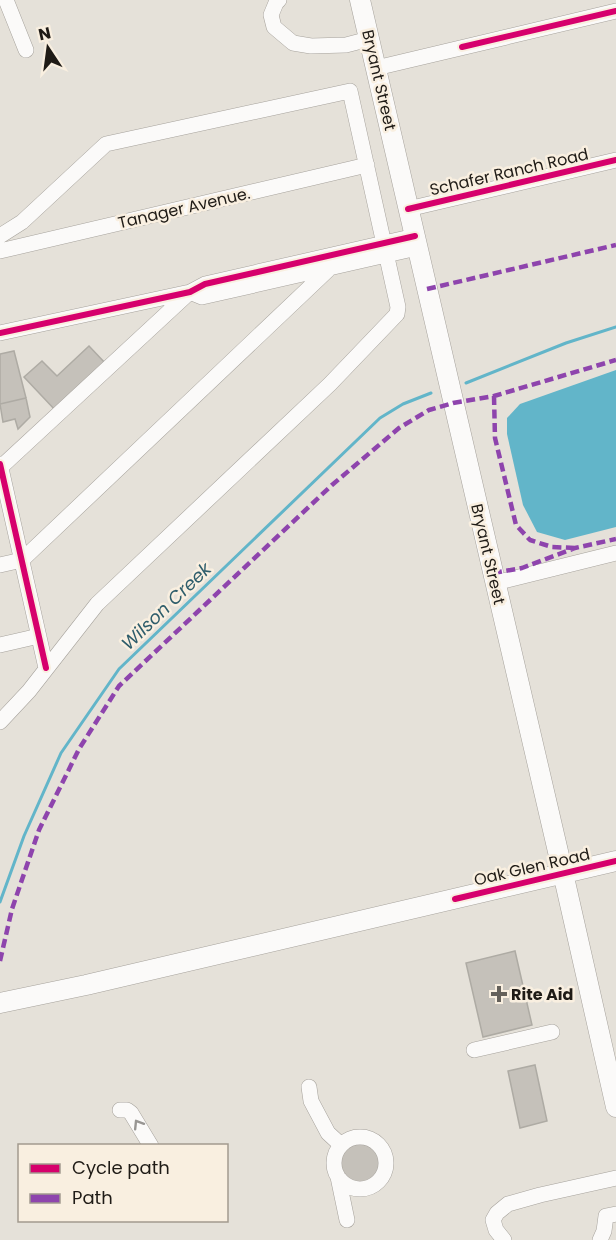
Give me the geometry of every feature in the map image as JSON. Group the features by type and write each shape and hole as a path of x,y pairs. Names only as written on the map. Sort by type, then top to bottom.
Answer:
{"main road":[{"name":"Bryant Street","path":"360,0 616,1107"},
{"name":"Oak Glen Road","path":"0,1003 616,861"}],"street":[{"path":"6,0 26,50"},
{"path":"279,0 271,15 274,27 293,43 311,46 346,45 369,39"},
{"path":"376,68 616,11"},
{"path":"0,236 22,222 106,144 350,91 398,307 397,314 330,384 97,604 30,691 0,722"},
{"name":"Schafer Ranch Road","path":"408,209 616,160"},
{"name":"Tanager Avenue.","path":"0,251 367,165"},
{"path":"46,668 3,488 0,465 190,292 205,284 329,262 416,242"},
{"path":"0,565 22,560 329,262"},
{"path":"0,333 190,292"},
{"path":"495,583 616,553"},
{"path":"0,645 39,636"},
{"path":"474,1050 552,1032"},
{"path":"309,1087 311,1101 328,1133 340,1145"},
{"path":"120,1110 127,1110 131,1113 150,1144"},
{"path":"338,1177 352,1188 370,1187 384,1175 387,1167 384,1150 372,1138 363,1136 347,1140 336,1152 334,1168 347,1220"},
{"path":"504,1240 496,1230 493,1220 497,1213 508,1204 616,1178"},
{"path":"600,1240 606,1216 616,1214"}],"water":[{"path":"616,370 616,527 565,540 537,532 523,505 507,434 507,418 520,404"}],"building":[{"path":"89,346 106,364 56,411 24,377 42,361 57,376"},
{"path":"14,351 26,398 0,404 0,354"},
{"path":"26,398 30,417 18,429 15,419 3,422 0,404"},
{"name":"Rite Aid","path":"515,951 532,1025 483,1037 466,963"},
{"path":"535,1065 547,1121 520,1128 508,1071"},
{"path":"361,1141 376,1147 382,1162 376,1177 361,1183 346,1177 340,1162 346,1147"}],"waterway":[{"name":"Wilson Creek","path":"466,383 566,343 616,327"},
{"name":"Wilson Creek","path":"0,902 24,836 61,753 119,669 380,418 403,404 431,393"}],"marked path":[{"path":"427,289 616,245"},
{"path":"0,961 12,909 39,830 79,749 119,686 332,485 399,428 429,410 494,396 616,360"},
{"path":"494,396 495,438 516,525 530,540 552,547 575,548"},
{"path":"493,573 522,568 575,548 616,539"}],"cycle path":[{"path":"462,47 616,11"},
{"path":"408,209 616,160"},
{"path":"0,333 190,292 205,284 415,236"},
{"path":"0,464 46,668"},
{"path":"455,899 616,861"}],"place":[{"name":"Rite Aid","path":"499,994"}]}
